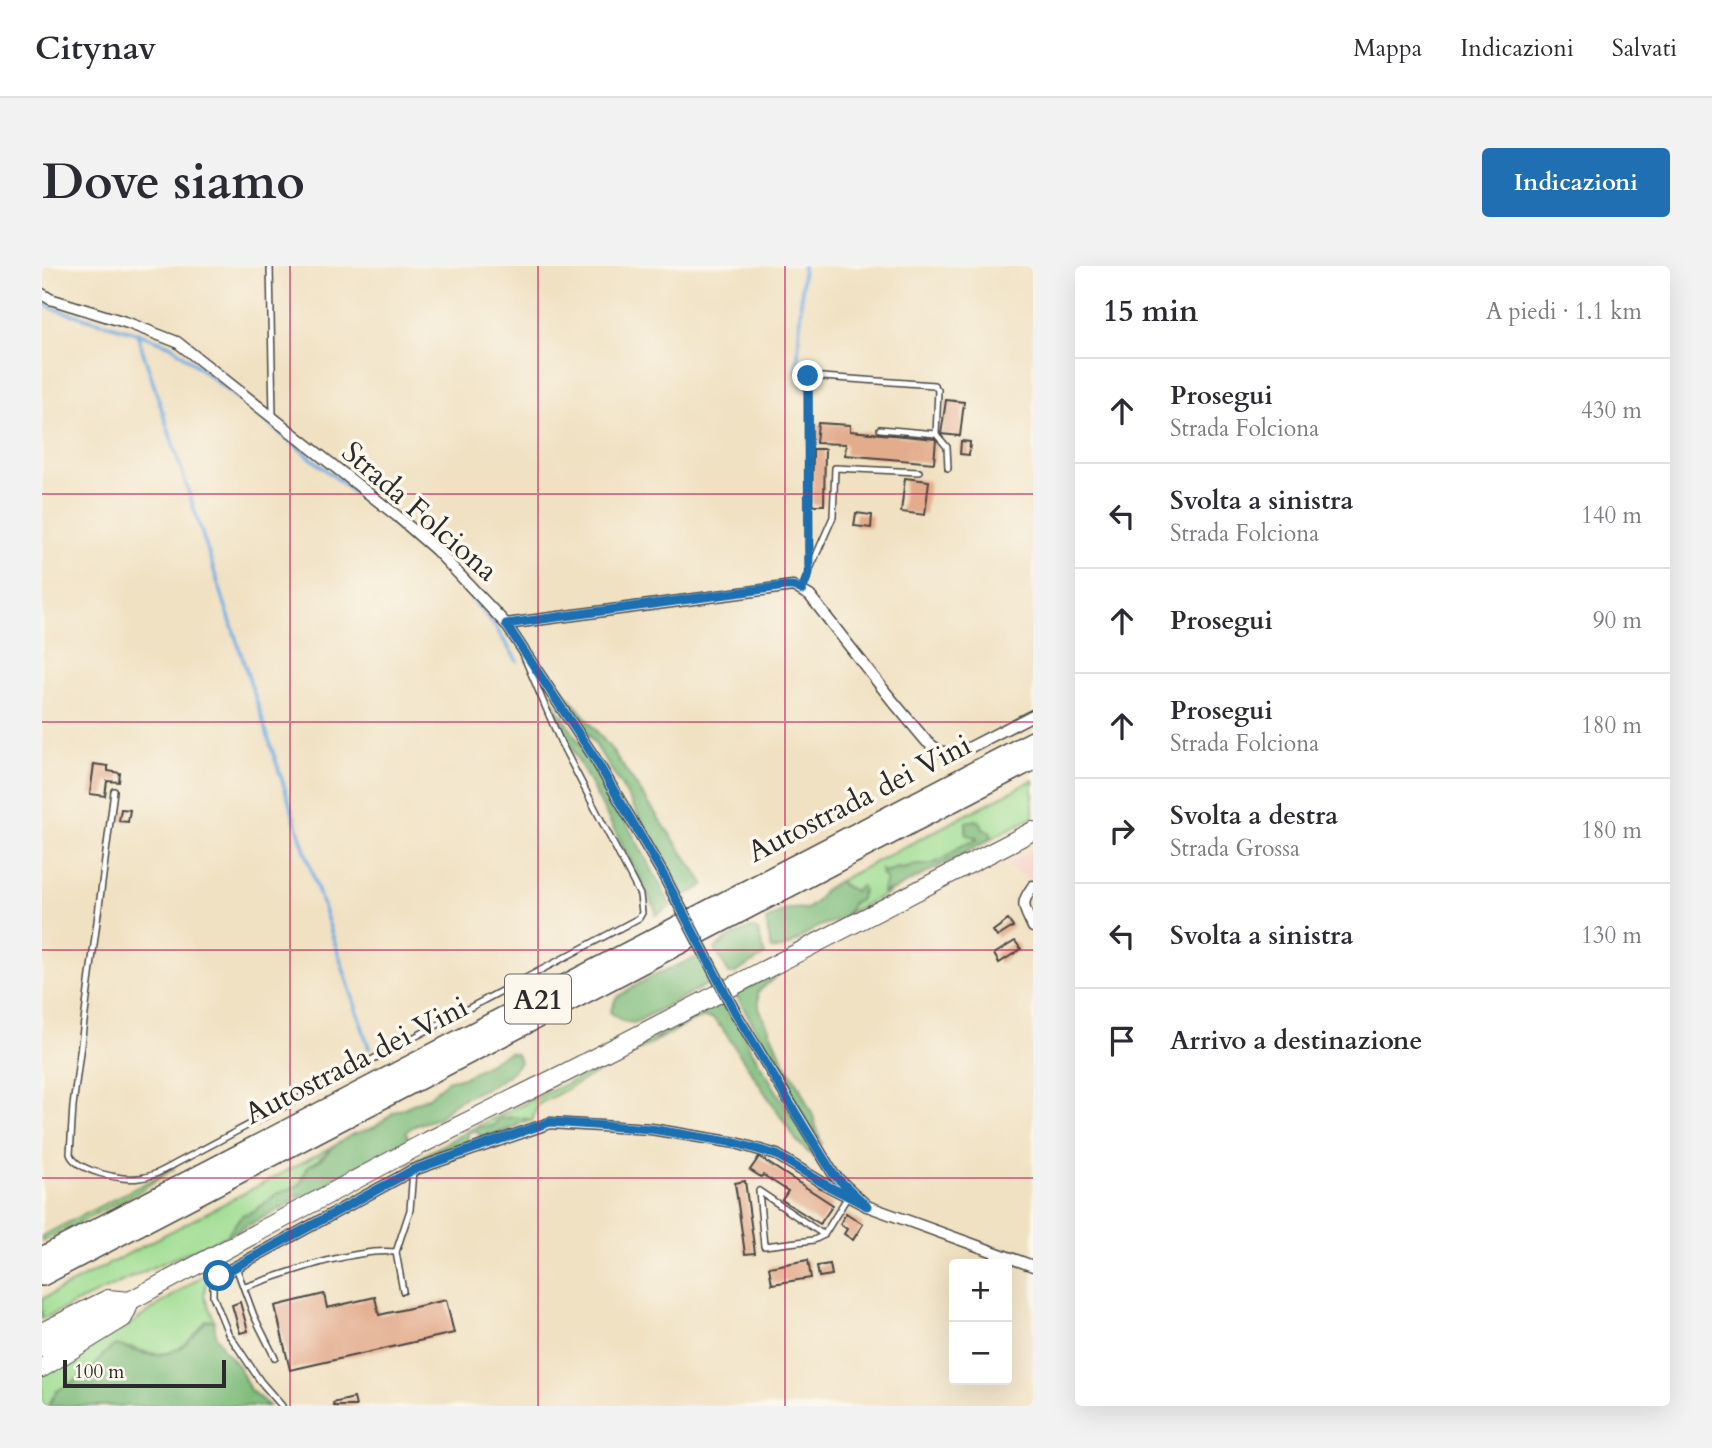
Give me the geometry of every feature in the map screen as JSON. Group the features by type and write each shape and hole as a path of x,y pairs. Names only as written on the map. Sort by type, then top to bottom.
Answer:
{"highway":[{"name":"Autostrada dei Vini","path":"42,1257 1033,741"},
{"name":"Autostrada dei Vini","path":"42,1276 1033,760"},
{"path":"42,1348 424,1143 1033,831"},
{"path":"42,1332 108,1298 130,1301"},
{"path":"42,1368 123,1318 130,1301"}],"street":[{"name":"Strada Folciona","path":"42,295 177,342 436,550 506,624 596,760 664,876 735,1012 834,1175 867,1206"},
{"path":"506,624 793,586 810,596 856,657 927,742 941,751 961,752 1033,715"},
{"path":"1033,886 1023,899 1023,904 1033,928"},
{"path":"219,1276 413,1170 508,1139 550,1122 661,1130 736,1143 777,1155 867,1206 1033,1266"}],"lane":[{"path":"270,266 273,418"},
{"path":"809,572 808,376 934,385 938,390 936,434 947,447 948,468"},
{"path":"880,429 936,434"},
{"path":"802,590 833,517 835,468 919,472"},
{"path":"114,791 73,1106 70,1154 72,1159 88,1169 139,1179 154,1175 639,918 642,913 640,895 561,743 524,662 521,646"},
{"path":"404,1290 396,1252 410,1210 413,1170"},
{"path":"824,1235 760,1191 764,1246 814,1240 824,1235 848,1196"},
{"path":"245,1287 326,1262 382,1250 396,1252"},
{"path":"236,1268 254,1316 275,1358"},
{"path":"219,1276 213,1286 213,1296 228,1333 261,1382 282,1406"}],"shaded area":[{"path":"1033,850 1033,881 1010,868 1008,863"}],"green space":[{"path":"549,672 611,749 705,885 685,896 621,785"},
{"path":"540,679 608,791 671,906 655,915 656,910 576,756"},
{"path":"1033,780 1033,817 990,839 991,832 983,829 980,822 966,822 966,834 977,838 976,841 960,847 937,864 903,870 896,868 881,874 886,880 883,893 890,892 846,914 853,902 860,900 863,891 861,886 854,891 837,882"},
{"path":"976,820 981,823 983,829 991,832 989,840 894,890 882,892 886,880 881,870 888,873 896,868 931,864 941,860 961,846 977,840 976,837 967,835 966,822"},
{"path":"837,882 854,891 861,886 863,888 860,900 852,903 848,913 816,928 789,946 771,949 766,920 788,909 807,909 817,901 824,890"},
{"path":"751,928 758,931 765,955 729,974 715,949 727,939"},
{"path":"700,958 712,982 634,1023 622,1021 610,1012 620,995 654,975"},
{"path":"776,973 758,992 759,1008 813,1116 822,1145 736,995"},
{"path":"720,1002 743,1031 749,1046 823,1167 797,1141 722,1028 713,1019 698,1019 655,1039 671,1027"},
{"path":"657,1036 656,1038 665,1036 537,1105 532,1121 520,1122 513,1117 500,1119 493,1126 473,1128 600,1068"},
{"path":"509,1052 517,1054 520,1062 506,1077 456,1102 438,1117 409,1129 406,1132 409,1140 396,1151 380,1155 352,1169 314,1193 297,1197 286,1206 225,1237 242,1215 254,1211 277,1194 300,1185 308,1166 320,1160 334,1146 351,1135 375,1127 394,1112 429,1097 447,1081 464,1077"},
{"path":"499,1119 528,1119 511,1129 480,1140 478,1131 469,1132 469,1142 407,1165 473,1128 493,1126"},
{"path":"334,1146 306,1171 300,1185 277,1194 254,1211 242,1215 225,1237 42,1319 42,1299"},
{"path":"175,1168 133,1195 42,1241 42,1236"},
{"path":"232,1258 207,1277 204,1295 214,1320 206,1321 183,1346 174,1351 155,1354 131,1347 57,1391 48,1406 42,1406 42,1374 126,1327"},
{"path":"214,1320 216,1336 224,1350 240,1369 250,1390 269,1406 48,1406 57,1391 91,1372 102,1356 115,1345 147,1354 166,1354 188,1341 206,1321"}],"building":[{"path":"946,400 964,402 960,436 941,434"},
{"path":"818,423 850,425 850,431 936,439 934,463 845,455 846,444 816,443"},
{"path":"961,441 970,442 969,455 960,454"},
{"path":"813,449 825,449 824,505 812,505"},
{"path":"905,478 929,481 925,515 901,512"},
{"path":"856,513 872,515 871,528 854,526"},
{"path":"94,764 108,766 108,771 120,773 119,782 107,781 105,796 90,794"},
{"path":"121,809 130,810 128,822 119,821"},
{"path":"1008,920 1013,927 997,937 993,931"},
{"path":"1015,941 1021,949 999,963 994,954"},
{"path":"759,1157 833,1205 820,1224 782,1200 788,1191 750,1170"},
{"path":"745,1181 755,1253 745,1254 735,1183"},
{"path":"846,1213 863,1224 853,1240 844,1234 847,1229 840,1224"},
{"path":"808,1260 811,1278 772,1284 769,1267"},
{"path":"830,1264 832,1275 819,1277 817,1266"},
{"path":"324,1294 327,1308 375,1297 379,1315 446,1300 454,1333 290,1370 275,1306"},
{"path":"240,1302 248,1331 240,1333 232,1305"},
{"path":"354,1398 356,1406 334,1406 333,1403"}],"waterway":[{"path":"797,373 803,266"},
{"path":"42,302 51,308 172,346 409,537 452,575 494,625 517,661"},
{"path":"137,333 369,1048"}],"route":[{"path":"219,1276 413,1170 508,1139 550,1122 651,1129 736,1143 777,1155 867,1206 834,1175 804,1127 735,1012 664,876 596,760 506,624 786,586 802,590 809,572 808,376"}]}
